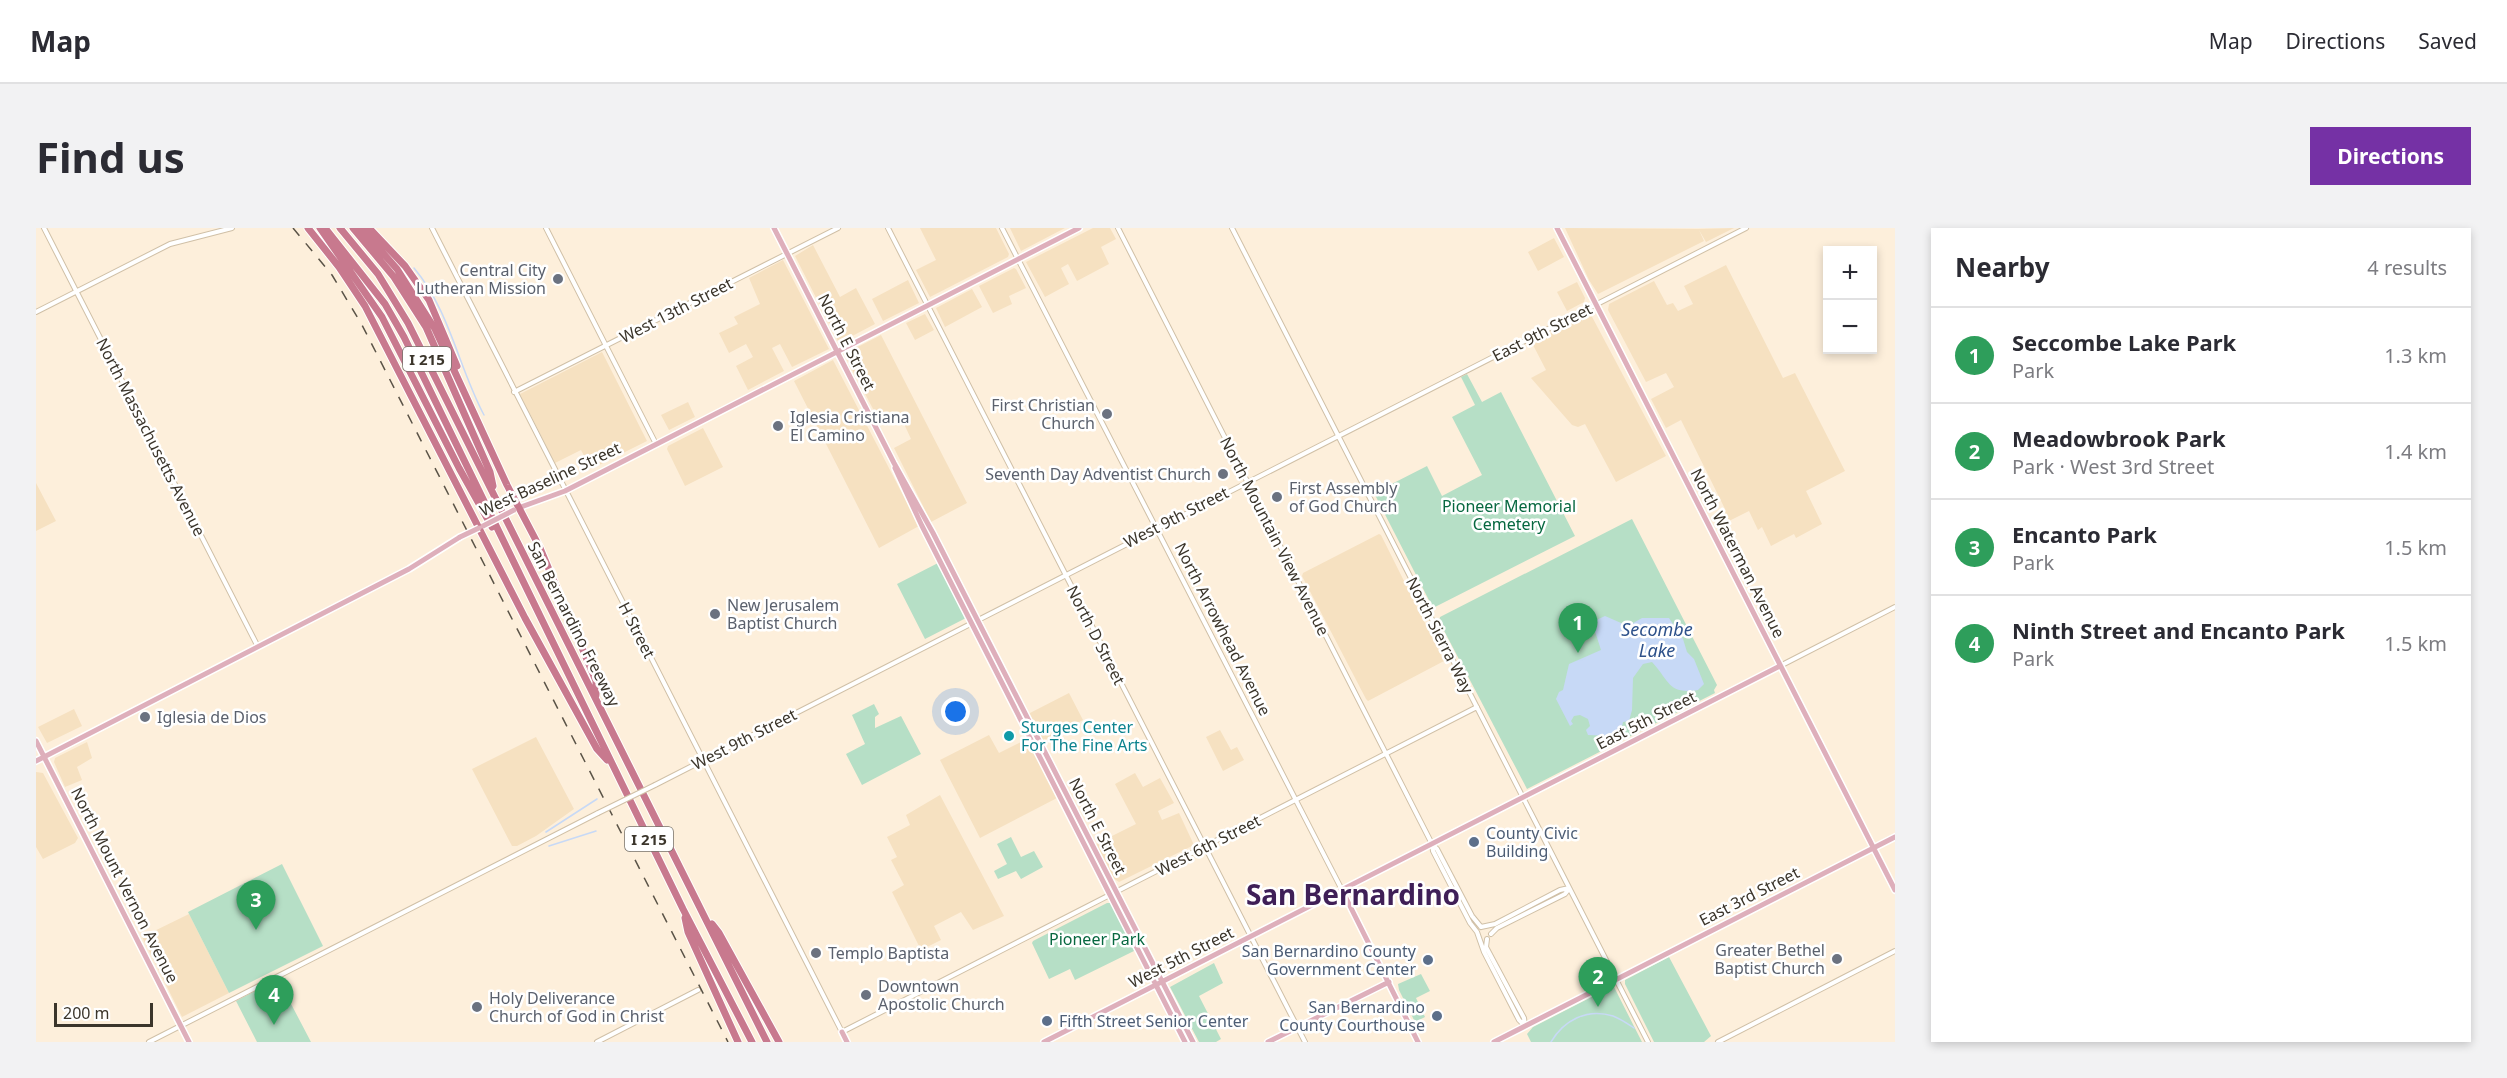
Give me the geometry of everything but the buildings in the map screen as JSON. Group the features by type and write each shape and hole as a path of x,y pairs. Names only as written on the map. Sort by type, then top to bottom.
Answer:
{"highway":[{"path":"308,228 357,293 398,366 531,630 597,749 615,769"},
{"path":"320,228 369,297 397,344 459,468 521,577"},
{"name":"San Bernardino Freeway","path":"325,228 385,304 404,337 683,909 752,1042"},
{"name":"San Bernardino Freeway","path":"340,228 394,297 767,1042"},
{"path":"353,228 394,277 426,327 490,472 497,500"},
{"path":"361,228 397,269 417,297 459,379 517,509 555,582 596,681 596,698"},
{"path":"369,228 405,266 429,300 445,333 460,376 459,379"},
{"path":"369,297 398,366"},
{"path":"683,909 688,933 738,1042"},
{"path":"704,915 719,933 778,1042"}],"main road":[{"name":"North E Street","path":"774,228 894,463 928,524 974,621 1159,985 1185,1042"},
{"name":"West Baseline Street","path":"36,761 409,569 460,537 517,509 565,491 1079,228"},
{"name":"North Waterman Avenue","path":"1557,228 1895,890"},
{"name":"East 5th Street","path":"1523,798 1780,666"},
{"name":"North Mount Vernon Avenue","path":"36,741 189,1042"},
{"name":"West 5th Street","path":"1044,1042 1523,798"},
{"name":"East 3rd Street","path":"1494,1042 1895,837"},
{"name":"North Arrowhead Avenue","path":"1342,890 1418,1042"},
{"path":"1268,1042 1389,982"},
{"name":"North E Street","path":"1159,985 1193,1042"},
{"path":"842,1032 847,1042"}],"street":[{"name":"North Massachusetts Avenue","path":"44,228 258,647"},
{"path":"36,312 170,244 232,228"},
{"name":"H Street","path":"432,228 842,1032"},
{"path":"546,228 656,444"},
{"name":"West 13th Street","path":"514,392 838,228"},
{"name":"North D Street","path":"888,228 1305,1042"},
{"name":"North Arrowhead Avenue","path":"1002,228 1342,890"},
{"name":"North Mountain View Avenue","path":"1118,228 1432,844 1433,850 1478,932"},
{"name":"North Sierra Way","path":"1232,228 1648,1042"},
{"name":"East 9th Street","path":"1338,435 1746,228"},
{"name":"West 9th Street","path":"150,1042 1338,435"},
{"path":"1780,666 1895,607"},
{"name":"West 6th Street","path":"842,1032 1477,707"},
{"name":"North Mountain View Avenue","path":"1432,844 1437,849 1472,916 1481,927"},
{"path":"1525,1026 1519,1020 1485,952 1478,932 1481,927 1487,927 1560,890 1569,888"},
{"path":"1525,1026 1524,1018 1486,947 1487,939 1497,928 1565,894 1569,888"},
{"path":"1487,927 1491,934"},
{"path":"1481,939 1487,939"},
{"path":"1718,1042 1895,951"},
{"path":"597,1042 698,990"}],"shaded area":[{"path":"920,228 996,228 1009,254 1008,257 930,297 916,270 936,260"},
{"path":"1010,228 1065,228 1021,251"},
{"path":"1093,228 1110,228 1116,239 1101,247 1109,264 1077,281 1068,264 1061,268 1069,284 1045,297 1026,262"},
{"path":"1565,228 1734,228 1706,242 1699,230 1704,241 1598,294"},
{"path":"1554,238 1564,257 1538,271 1528,252"},
{"path":"813,245 840,297 856,288 875,324 839,343 795,256"},
{"path":"783,260 829,349 792,367 780,344 772,348 784,371 748,390 736,366 753,357 746,344 729,353 719,333 738,324 734,317 760,304 749,278"},
{"path":"1726,265 1783,378 1795,373 1845,471 1806,491 1822,524 1796,538 1794,534 1771,546 1762,527 1758,530 1749,511 1727,522 1722,513 1726,511 1681,420 1666,428 1651,399 1674,387 1666,373 1646,382 1608,310 1609,304 1654,281 1667,305 1673,303 1678,311 1693,304 1684,286"},
{"path":"1014,268 1026,288 1009,296 1012,304 993,313 979,286"},
{"path":"908,280 919,303 883,321 872,299"},
{"path":"1577,282 1585,298 1584,302 1567,311 1557,292"},
{"path":"972,289 982,307 945,327 936,308"},
{"path":"1590,313 1666,456 1616,482 1585,424 1578,427 1572,425 1531,378 1546,370 1532,343"},
{"path":"925,314 934,330 915,340 906,323"},
{"path":"881,335 967,503 931,522 894,448 911,439 900,415 881,424 844,354"},
{"path":"602,352 647,441 591,469 581,450 555,463 520,394"},
{"path":"833,360 919,526 879,548 794,381"},
{"path":"688,402 695,417 669,430 661,415"},
{"path":"703,428 723,467 685,486 667,449 668,446"},
{"path":"36,483 56,521 36,531"},
{"path":"1379,534 1444,661 1368,701 1302,576 1303,573"},
{"path":"1069,693 1083,720 1043,741 1028,714"},
{"path":"74,709 82,726 47,743 38,727"},
{"path":"1220,730 1231,750 1237,747 1244,760 1223,771 1206,737"},
{"path":"989,735 999,753 1027,739 1057,798 980,838 940,760"},
{"path":"536,737 574,809 536,836 517,846 512,846 472,769"},
{"path":"87,742 92,758 77,767 82,780 65,787 54,762 55,758"},
{"path":"36,772 43,773 78,838 75,843 43,859 36,847"},
{"path":"1135,773 1143,787 1160,778 1174,803 1158,811 1162,820 1179,813 1194,845 1119,882 1113,878 1096,844 1136,824 1115,784"},
{"path":"940,795 1004,916 973,930 961,912 934,926 941,940 921,950 892,892 904,885 891,860 897,857 887,837 910,825 906,815"},
{"path":"189,914 229,993 182,1017 142,937"}],"green space":[{"name":"Pioneer Memorial Cemetery","path":"1467,374 1482,402 1501,392 1575,536 1433,608 1374,493 1427,466 1442,496 1482,475 1452,417 1475,405 1461,377"},
{"path":"1632,519 1717,685 1715,693 1527,789 1439,621 1440,617"},
{"path":"938,563 966,618 925,639 897,584"},
{"path":"874,704 879,714 875,717 875,728 901,716 921,754 862,785 846,754 865,744 852,715"},
{"path":"1011,837 1021,857 1034,851 1043,867 1021,879 1016,871 998,879 994,871 1007,864 997,844"},
{"path":"282,864 323,946 229,993 188,912"},
{"name":"Pioneer Park","path":"1111,903 1134,951 1075,980 1070,969 1049,979 1033,941"},
{"path":"1669,957 1711,1036 1704,1042 1654,1042 1625,984 1625,980"},
{"path":"1214,963 1223,983 1199,996 1221,1039 1216,1042 1199,1042 1170,987"},
{"path":"1421,974 1430,991 1416,998 1425,1017 1415,1022 1398,984"},
{"path":"278,979 311,1042 257,1042 236,1001"},
{"path":"1614,987 1642,1042 1531,1042 1527,1034 1533,1027"}],"water":[{"name":"Secombe Lake","path":"1605,616 1628,626 1642,618 1669,618 1683,639 1687,652 1694,659 1704,684 1698,690 1681,690 1670,685 1652,662 1643,664 1633,678 1632,710 1629,721 1623,722 1621,731 1612,736 1588,735 1586,730 1590,726 1588,719 1580,715 1574,716 1571,721 1573,724 1570,726 1556,699 1559,692 1563,690 1569,664 1601,650 1592,622"}],"waterway":[{"path":"414,268 445,320 484,415"},
{"path":"546,832 597,799"},
{"path":"549,846 596,831"},
{"path":"1551,1042 1569,1022 1585,1015 1613,1016 1634,1028"}],"railway":[{"path":"293,228 332,275 362,325 728,1042"}],"place":[{"name":"Central City Lutheran Mission","path":"558,279"},
{"name":"First Christian Church","path":"1107,414"},
{"name":"Iglesia Cristiana El Camino","path":"778,426"},
{"name":"Seventh Day Adventist Church","path":"1223,474"},
{"name":"First Assembly of God Church","path":"1277,497"},
{"name":"New Jerusalem Baptist Church","path":"715,614"},
{"name":"Seccombe Lake Park","path":"1578,653"},
{"name":"Iglesia de Dios","path":"145,717"},
{"name":"Sturges Center For The Fine Arts","path":"1009,736"},
{"name":"County Civic Building","path":"1474,842"},
{"name":"Encanto Park","path":"256,930"},
{"name":"Templo Baptista","path":"816,953"},
{"name":"Greater Bethel Baptist Church","path":"1837,959"},
{"name":"San Bernardino County Government Center","path":"1428,960"},
{"name":"Downtown Apostolic Church","path":"866,995"},
{"name":"Holy Deliverance Church of God in Christ","path":"477,1007"},
{"name":"Meadowbrook Park","path":"1598,1007"},
{"name":"San Bernardino County Courthouse","path":"1437,1016"},
{"name":"Fifth Street Senior Center","path":"1047,1021"},
{"name":"Ninth Street and Encanto Park","path":"274,1025"}],"district":[{"name":"San Bernardino","path":"1353,894"}]}
